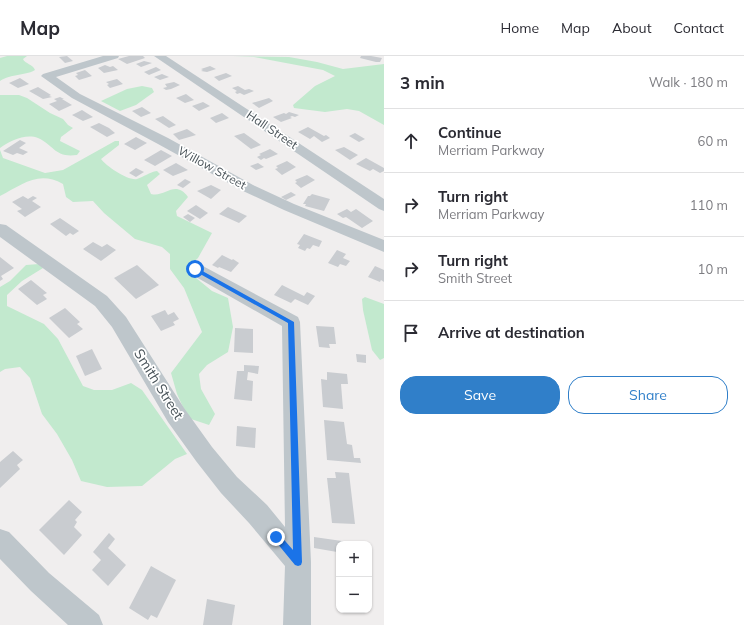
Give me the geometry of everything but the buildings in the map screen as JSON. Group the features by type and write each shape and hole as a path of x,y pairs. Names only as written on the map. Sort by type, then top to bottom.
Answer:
{"street":[{"name":"Willow Street","path":"114,56 47,76 76,96 163,141 248,188 296,210 384,246"},
{"name":"Hall Street","path":"159,56 384,206"},
{"name":"Smith Street","path":"0,229 101,301 120,322 176,415 204,454 229,485 258,514 298,562"},
{"path":"195,269 291,322 298,562 297,625"},
{"path":"0,541 40,582 89,625"}],"green space":[{"path":"7,56 27,56 23,59 25,62 33,66 35,70 0,81 0,58"},
{"path":"233,56 289,57 343,69 384,64 384,125 359,111 347,109 325,112 294,108 293,105 315,86 335,76 323,70 254,57"},
{"path":"142,86 152,88 154,92 136,105 120,111 101,101 127,89"},
{"path":"0,95 19,95 27,98 50,113 63,119 73,128 61,137 60,141 80,151 77,155 64,155 56,151 44,141 28,136 13,140 0,148"},
{"path":"115,141 119,141 119,145 101,159 104,162 112,169 128,178 133,179 137,179 151,172 157,171 160,174 147,185 151,194 161,194 174,189 183,192 188,197 176,211 177,216 212,233 198,258 189,266 190,273 212,291 228,298 233,327 228,352 207,365 199,374 201,389 215,414 209,425 188,418 177,394 171,373 202,332 184,288 170,269 170,254 162,247 135,239 104,213 93,201 73,202 66,197 63,184 54,180 46,178 30,181 0,196 0,150 3,158 45,173 63,170"},
{"path":"39,264 43,268 22,281 7,295 7,306 44,324 58,339 83,386 94,390 112,390 131,383 142,390 187,454 175,459 142,486 107,487 81,481 72,460 57,434 42,414 30,378 20,367 5,369 0,372 0,287 10,281 26,265"},
{"path":"365,297 384,304 384,358 380,360 372,350 363,310 362,299"}],"route":[{"path":"195,269 291,322 298,562 276,537"}]}
